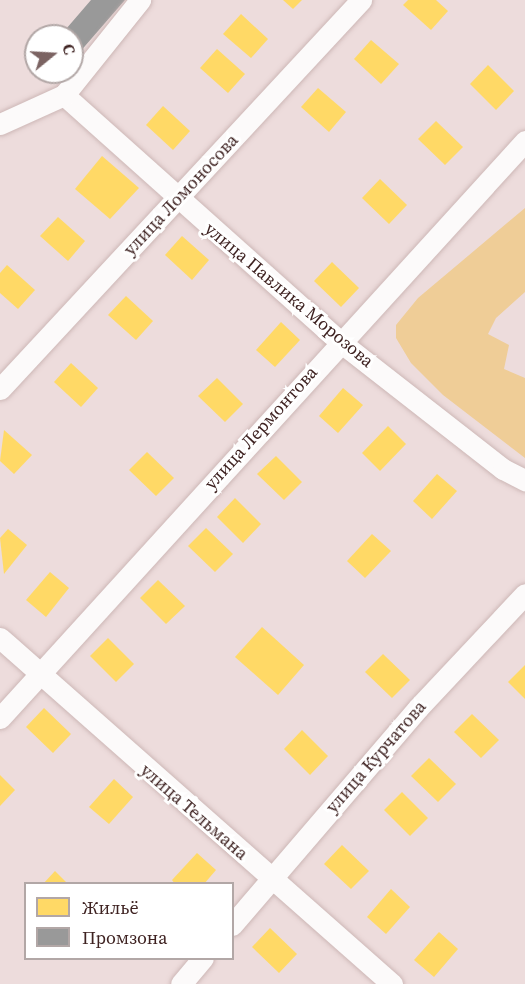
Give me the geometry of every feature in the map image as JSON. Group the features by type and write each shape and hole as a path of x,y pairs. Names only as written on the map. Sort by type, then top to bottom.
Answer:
{"street":[{"path":"0,124 64,95 140,0"},
{"name":"улица Ломоносова","path":"0,389 361,0"},
{"name":"улица Павлика Морозова","path":"64,95 339,341 503,469 525,480"},
{"name":"улица Лермонтова","path":"0,718 339,341 525,141"},
{"name":"улица Курчатова","path":"234,923 418,708 525,594"},
{"name":"улица Тельмана","path":"0,638 271,880 392,984"},
{"path":"181,984 201,960"}],"shaded area":[{"path":"525,208 525,292 496,318 488,334 509,345 504,369 525,378 525,458 443,395 411,363 396,338 396,325 418,298"}],"building: Жильё":[{"path":"283,0 302,0 293,9"},
{"path":"408,0 436,0 448,11 431,30 403,5"},
{"path":"241,14 268,39 251,58 223,34"},
{"path":"371,40 399,64 381,84 354,59"},
{"path":"217,49 245,74 228,93 200,68"},
{"path":"488,65 514,91 496,110 470,84"},
{"path":"318,88 346,112 329,132 301,107"},
{"path":"163,106 190,131 173,150 146,125"},
{"path":"436,121 463,147 445,165 418,139"},
{"path":"102,156 139,188 110,219 75,189"},
{"path":"380,179 407,205 389,224 362,198"},
{"path":"58,217 85,241 68,261 40,236"},
{"path":"182,236 209,260 192,280 165,255"},
{"path":"332,262 359,288 341,307 314,281"},
{"path":"7,265 35,290 18,309 0,293 0,273"},
{"path":"126,296 153,321 136,340 108,315"},
{"path":"281,322 300,340 275,367 256,350"},
{"path":"71,363 98,388 81,407 54,382"},
{"path":"217,378 243,404 225,422 198,396"},
{"path":"343,388 363,405 338,433 319,416"},
{"path":"388,426 406,444 380,471 362,453"},
{"path":"4,430 32,455 14,474 0,461"},
{"path":"147,452 174,478 156,496 129,470"},
{"path":"276,456 302,482 284,500 257,474"},
{"path":"437,474 457,491 432,519 413,501"},
{"path":"235,498 261,524 243,543 217,517"},
{"path":"206,528 233,554 215,572 188,546"},
{"path":"8,529 27,545 4,574 0,538"},
{"path":"372,534 391,551 365,578 347,561"},
{"path":"50,572 69,588 46,617 26,600"},
{"path":"158,580 185,606 166,624 140,598"},
{"path":"262,627 304,665 278,695 235,657"},
{"path":"108,638 134,664 116,682 90,656"},
{"path":"383,654 410,680 392,698 365,672"},
{"path":"525,665 525,699 508,682"},
{"path":"44,708 71,734 53,753 26,727"},
{"path":"472,714 499,740 481,758 454,732"},
{"path":"302,730 328,756 310,775 284,749"},
{"path":"429,758 456,784 438,802 411,776"},
{"path":"0,775 15,790 0,806"},
{"path":"114,779 133,797 109,824 89,807"},
{"path":"402,792 428,818 410,836 384,810"},
{"path":"342,845 369,871 351,889 324,864"},
{"path":"197,853 216,870 206,882 174,882 172,880"},
{"path":"55,871 66,882 45,882"},
{"path":"391,889 410,907 386,934 367,917"},
{"path":"270,928 297,954 279,973 252,947"},
{"path":"439,932 458,949 434,977 414,960"}],"building: Промзона":[{"path":"91,0 125,0 84,47 84,24 70,24"}]}
